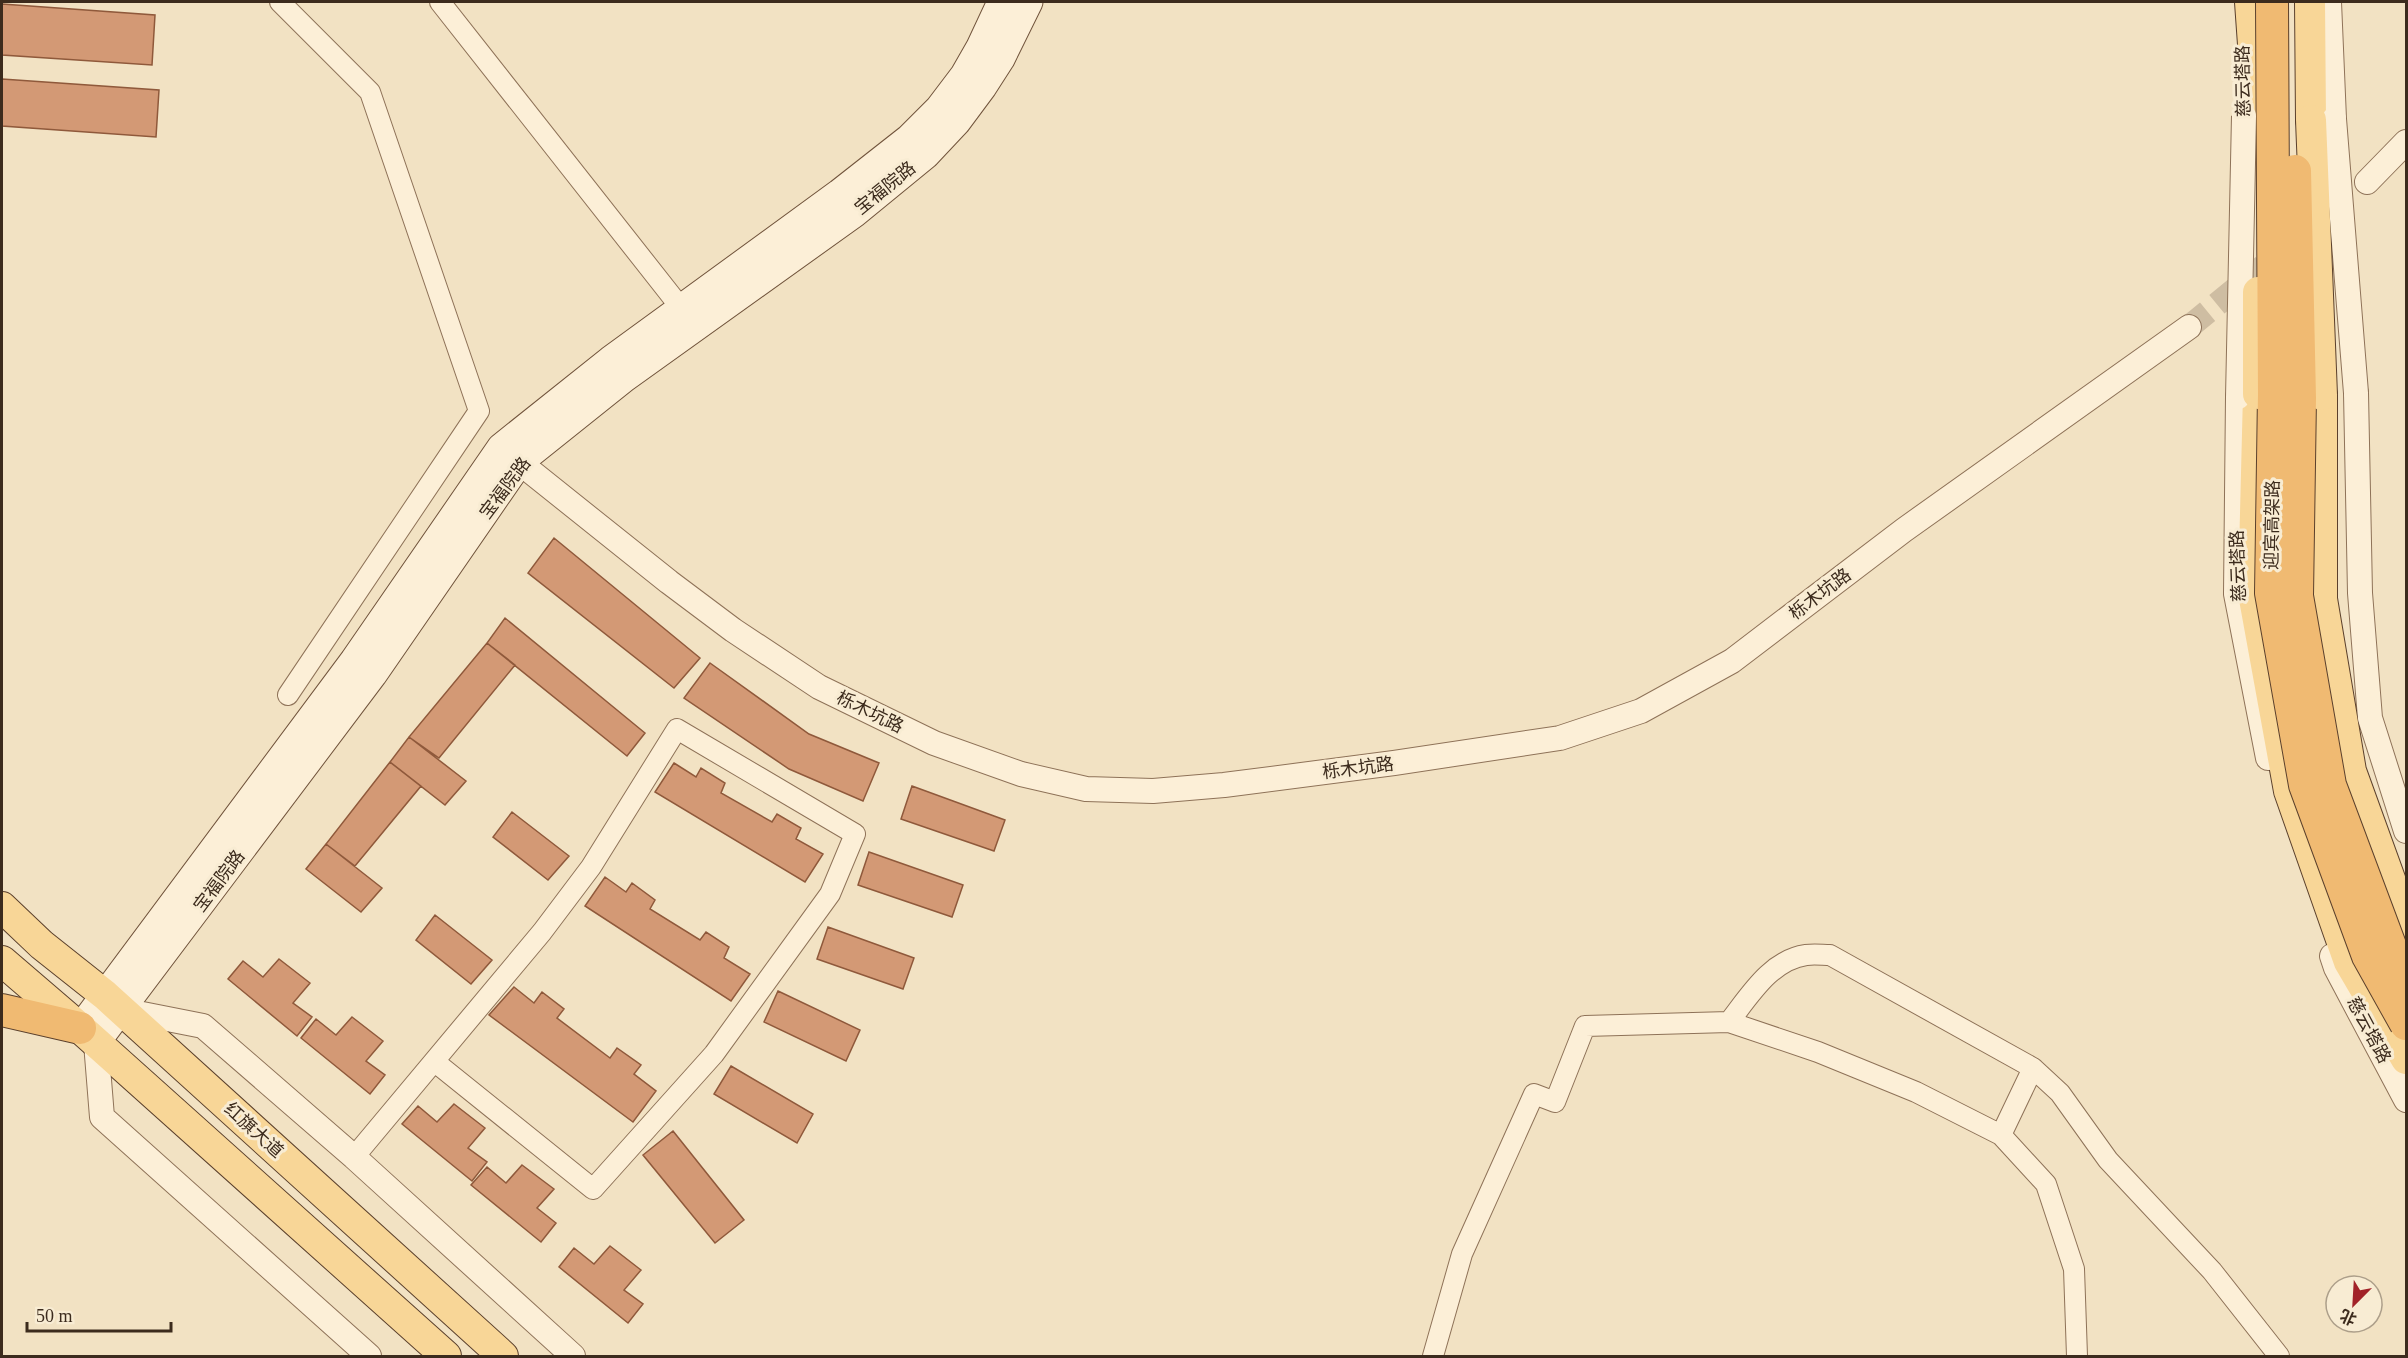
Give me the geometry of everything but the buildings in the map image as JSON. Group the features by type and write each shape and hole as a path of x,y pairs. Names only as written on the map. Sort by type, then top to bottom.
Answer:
{"highway":[{"name":"迎宾高架路","path":"2272,2 2274,394 2271,593 2305,785 2368,956 2406,1024"},
{"name":"迎宾高架路","path":"2293,2 2300,398 2297,596 2330,785 2391,948 2406,977"},
{"path":"2,1010 88,1035"}],"main road":[{"name":"宝福院路","path":"88,1035 373,675 511,455 625,378 688,317 909,138 939,108 964,75 1001,2"},
{"name":"宝福院路","path":"688,317 854,214 926,155 957,122 983,87 1001,59 1029,2"},
{"name":"慈云塔路","path":"2250,2 2248,395 2253,593 2289,791 2349,962 2406,1059"},
{"path":"2310,2 2322,120 2322,599 2351,771 2406,923"},
{"name":"红旗大道","path":"2,907 42,945 114,1003 503,1356"},
{"path":"2,962 88,1035 446,1356"}],"street":[{"path":"280,2 370,92 479,411 288,696"},
{"path":"440,2 688,317"},
{"name":"慈云塔路","path":"2242,2 2251,115"},
{"path":"2329,2 2322,120 2356,393 2360,593 2370,718 2406,831"},
{"path":"2367,182 2406,142"},
{"name":"栎木坑路","path":"511,455 669,582 733,630 819,687 933,743 1021,774 1086,789 1153,791 1258,781 1514,746 1560,738 1641,711 1732,661 1904,530 2189,327"},
{"name":"慈云塔路","path":"2248,395 2236,594 2274,789 2336,968 2406,1100"},
{"path":"354,1157 542,932 591,867 677,729 855,834 830,894 714,1054 593,1189 435,1062"},
{"path":"1729,1022 1762,981 1781,962 1807,955 1830,955 2033,1068 2060,1094 2108,1160 2212,1271 2279,1356"},
{"path":"114,1003 203,1026 354,1157 573,1356"},
{"path":"1433,1356 1462,1254 1534,1094 1555,1102 1585,1026 1729,1022 1818,1052 1916,1092 2001,1135 2046,1184 2074,1269 2077,1356"},
{"path":"88,1035 102,1117 369,1356"},
{"path":"2001,1135 2033,1068"}],"tunnel":[{"path":"2189,327 2282,251"}]}
